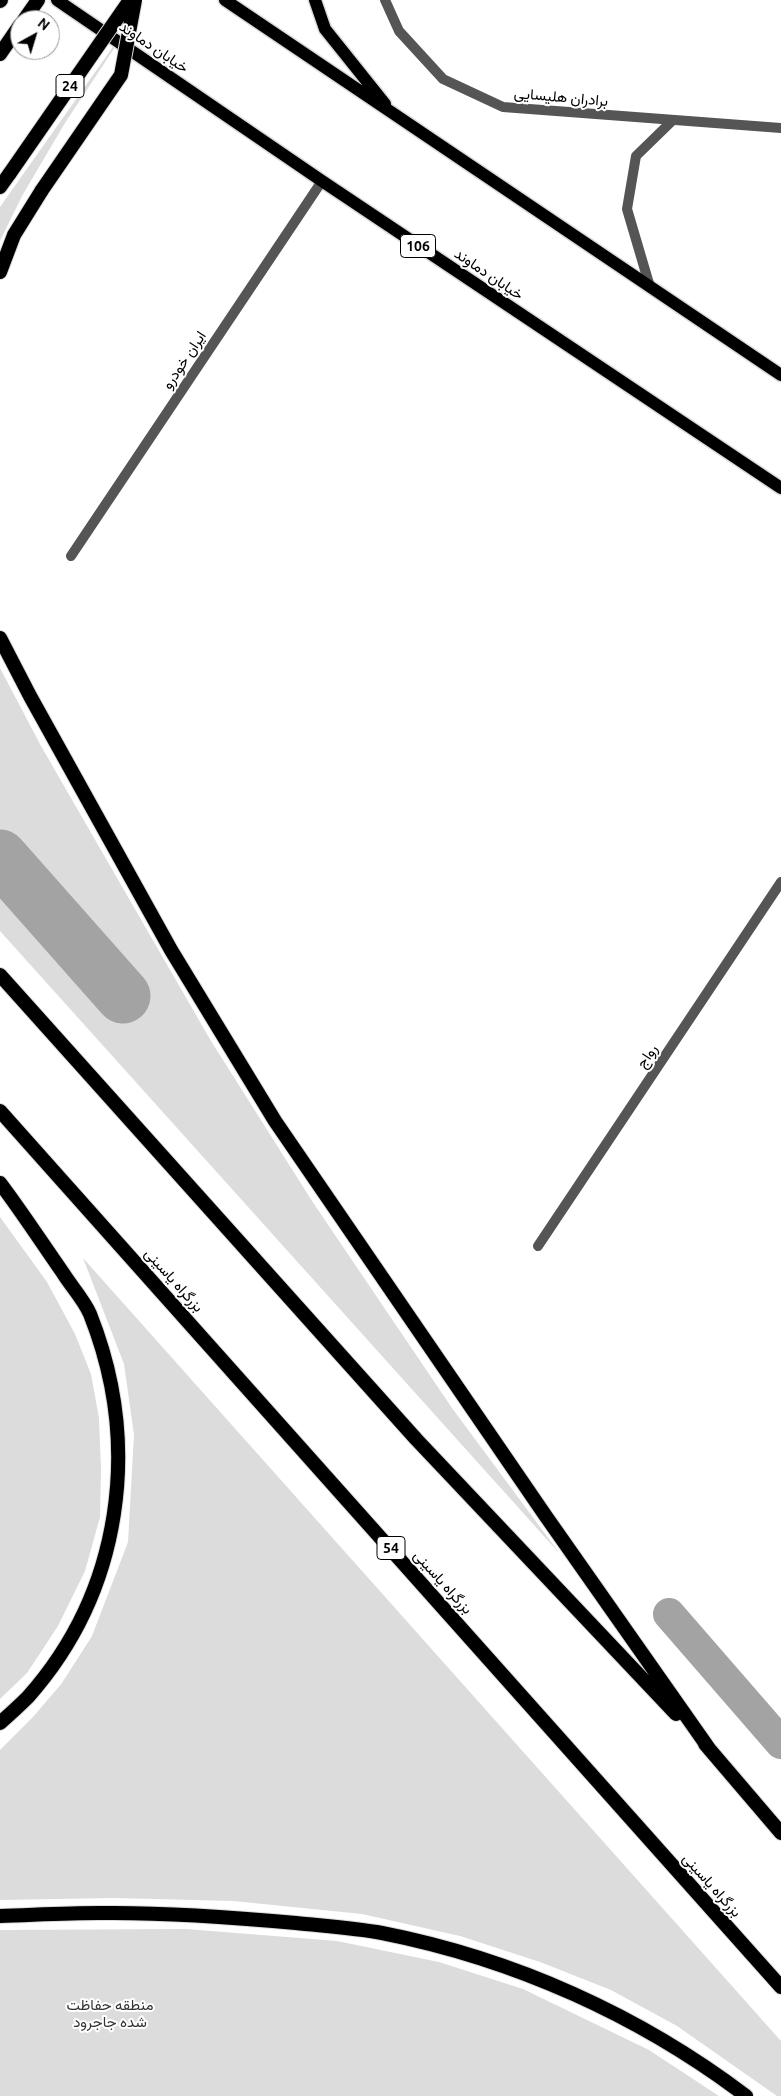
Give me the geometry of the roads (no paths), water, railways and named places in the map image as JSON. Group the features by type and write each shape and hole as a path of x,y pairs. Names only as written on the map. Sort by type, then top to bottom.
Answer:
{"highway":[{"name":"24","path":"0,187 130,0"},
{"path":"0,272 14,235 42,190 121,75 135,0"},
{"path":"0,54 10,40"},
{"path":"0,638 30,696 171,950 274,1121 545,1516 710,1750"},
{"path":"0,975 416,1439 710,1750 781,1833"},
{"name":"بزرگراه یاسینی","path":"0,1111 781,1987"},
{"path":"0,1183 90,1312 110,1380 118,1446 115,1510 109,1548 92,1598 64,1650 28,1698 0,1723"},
{"path":"0,1916 100,1913 248,1918 391,1936 518,1970 569,1991 628,2019 677,2048 746,2096"}],"main road":[{"name":"خیابان دماوند","path":"57,0 322,182 781,488"},
{"path":"225,0 781,375"},
{"path":"315,0 325,29 392,114"}],"street":[{"name":"برادران هلیسایی","path":"385,0 399,31 444,78 503,107 781,128"},
{"path":"650,287 627,209 636,156 672,121"},
{"name":"ایران خودرو","path":"71,556 322,182"},
{"name":"رواج","path":"538,1246 781,882"}],"waterway":[{"path":"0,857 123,996"},
{"path":"669,1614 781,1743"}],"park label":[{"name":"منطقه حفاظت شده جاجرود","path":"110,2014"}]}
